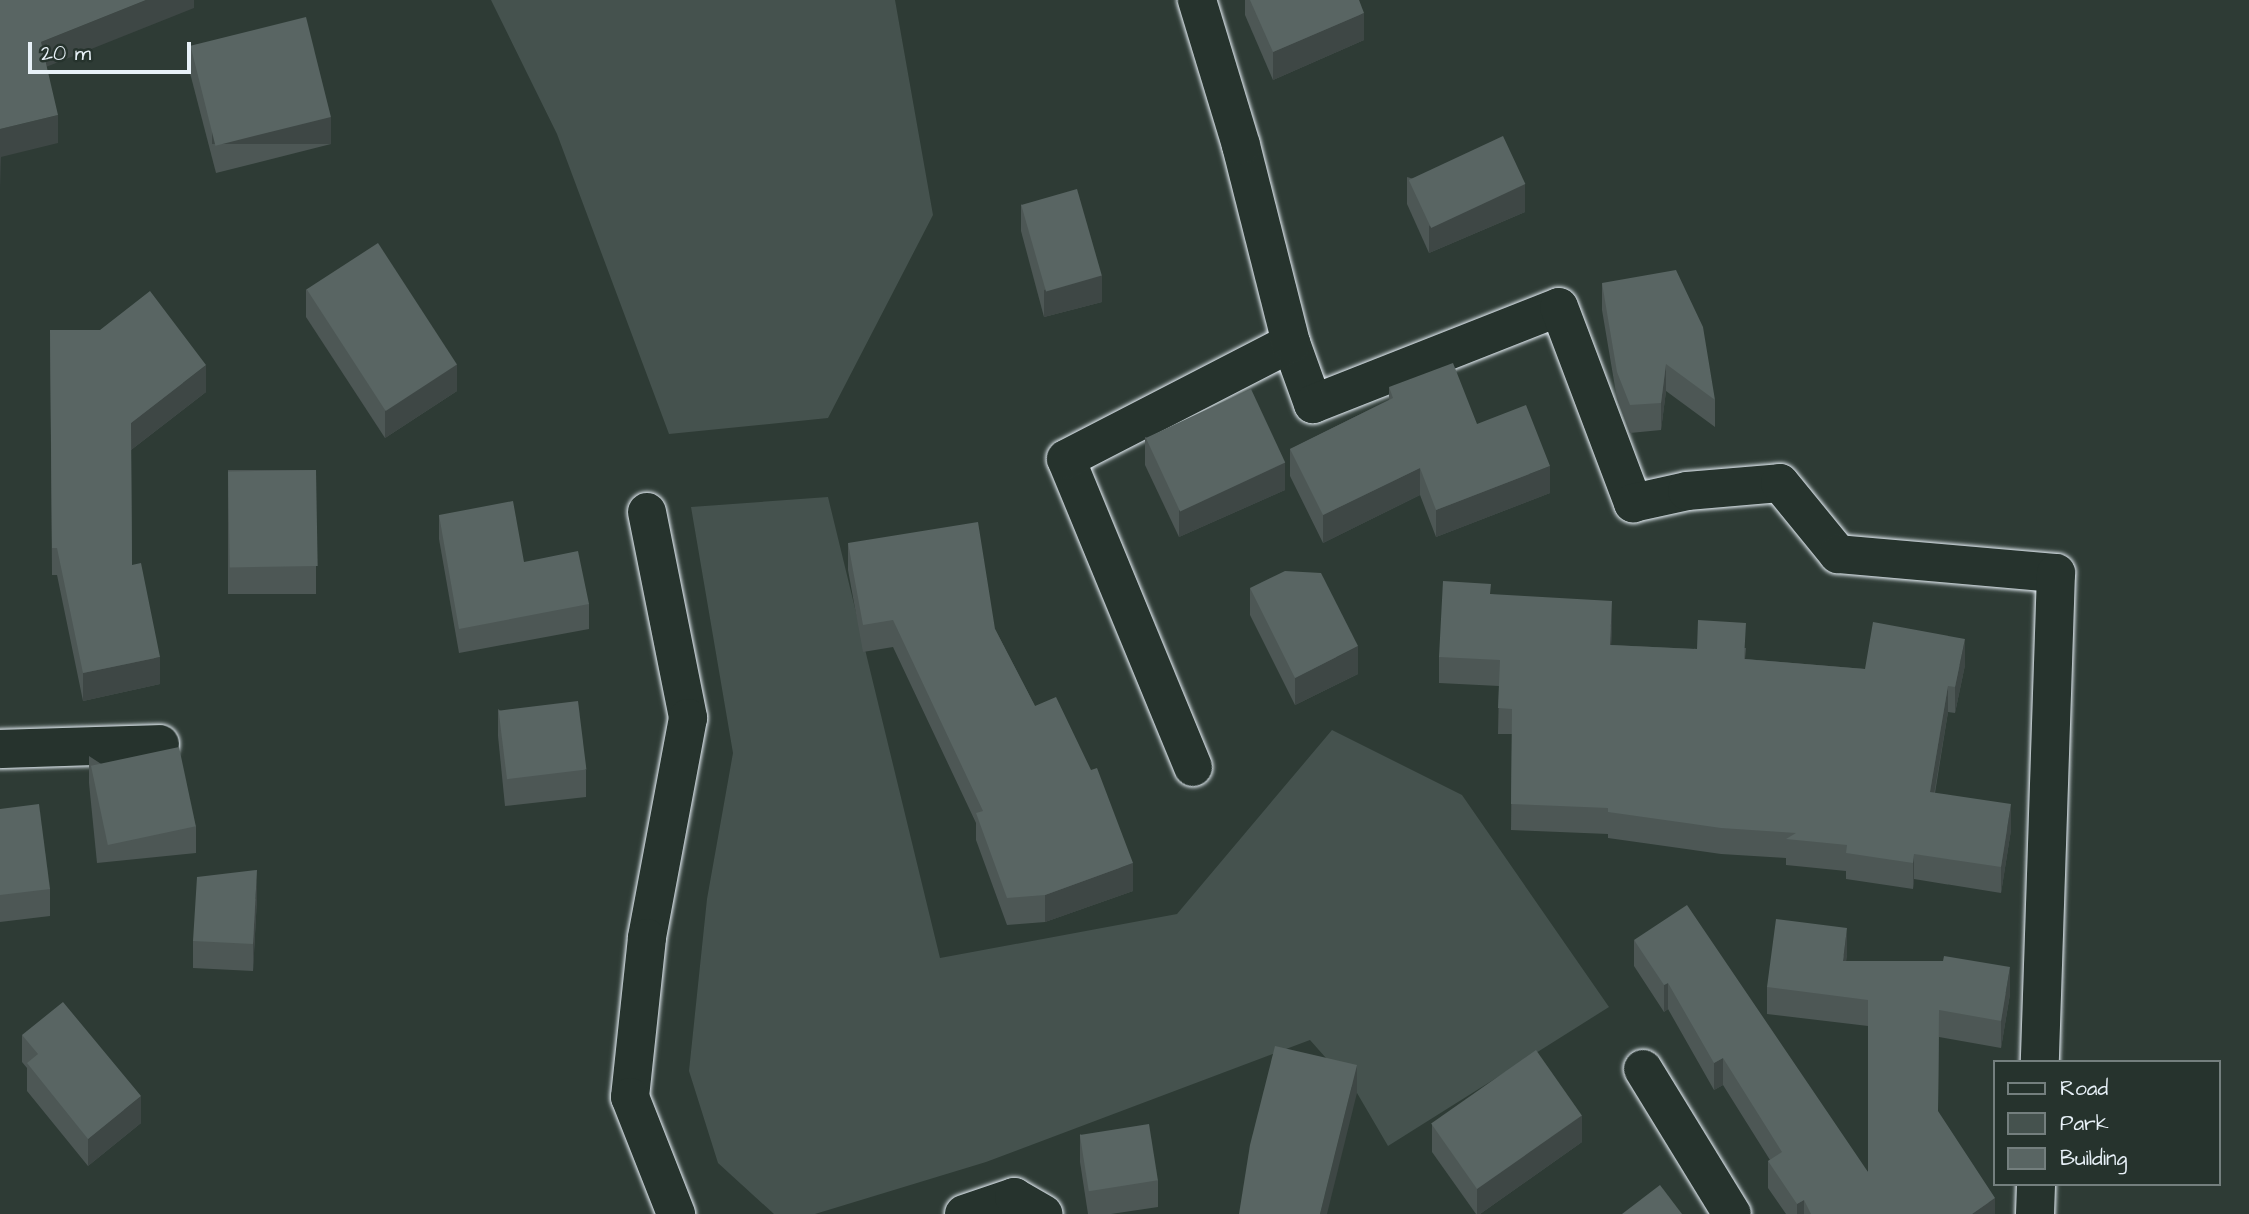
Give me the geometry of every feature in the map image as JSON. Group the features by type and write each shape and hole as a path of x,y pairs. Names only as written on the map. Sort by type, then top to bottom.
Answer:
{"street":[{"path":"1197,0 1241,145 1291,344 1313,404 1559,307 1633,503 1686,491 1780,482 1838,554 2056,573 2040,1060"},
{"path":"1193,767 1066,459 1291,344"},
{"path":"648,512 688,718 647,938 631,1097 676,1214"},
{"path":"0,749 160,744"},
{"path":"1643,1069 1732,1214"},
{"path":"2035,1214 2036,1186"},
{"path":"964,1214 1014,1198 1044,1214"}],"green space":[{"path":"491,0 895,0 933,215 828,418 669,434 557,134"},
{"path":"828,497 940,958 1177,914 1332,730 1462,795 1609,1007 1388,1146 1357,1093 1310,1040 986,1162 815,1214 774,1214 718,1163 689,1071 707,899 733,753 691,507"}],"building":[{"path":"0,0 146,0 41,42 58,115 0,129"},
{"path":"1250,0 1359,0 1364,13 1273,52"},
{"path":"306,17 331,117 215,146 191,46"},
{"path":"1503,136 1525,184 1431,228 1409,180"},
{"path":"1077,189 1102,276 1046,292 1021,205"},
{"path":"378,243 457,365 386,411 307,289"},
{"path":"1676,270 1703,327 1715,400 1666,364 1661,403 1630,405 1617,372 1602,283"},
{"path":"150,291 206,365 131,423 132,565 141,563 160,657 83,673 57,548 52,548 50,330 100,330"},
{"path":"1453,363 1477,424 1526,405 1550,466 1436,510 1420,468 1323,515 1290,449 1393,398 1389,387"},
{"path":"1251,389 1285,462 1180,511 1146,438"},
{"path":"316,470 318,566 230,568 228,472"},
{"path":"513,501 524,562 578,551 589,604 459,629 439,515"},
{"path":"978,522 995,629 1035,706 1056,697 1091,770 1097,768 1133,863 1045,895 1007,898 976,813 983,811 893,620 863,625 848,543"},
{"path":"1285,571 1321,573 1358,646 1295,678 1250,588"},
{"path":"1443,581 1491,584 1490,594 1612,601 1610,645 1697,649 1698,620 1746,623 1744,659 1865,669 1873,622 1965,639 1955,687 1948,686 1930,792 2011,804 2001,867 1914,854 1913,863 1846,853 1847,845 1786,839 1796,833 1721,828 1608,812 1608,808 1511,804 1512,709 1498,708 1500,660 1439,657"},
{"path":"578,701 586,769 507,779 499,711"},
{"path":"179,747 196,826 108,845 91,766"},
{"path":"39,804 50,889 0,895 0,809"},
{"path":"257,870 253,944 193,941 197,877"},
{"path":"1687,905 1868,1172 1868,1000 1767,987 1776,919 1847,928 1843,961 1943,961 1944,956 2010,967 2001,1021 1939,1010 1938,1111 1995,1198 1972,1214 1811,1214 1804,1200 1797,1204 1768,1161 1782,1152 1723,1058 1714,1063 1668,983 1664,985 1634,940"},
{"path":"63,1002 141,1096 88,1139 27,1063 38,1054 22,1035"},
{"path":"1275,1046 1357,1065 1320,1214 1239,1214 1250,1145"},
{"path":"1536,1050 1582,1116 1477,1189 1431,1123"},
{"path":"1149,1124 1158,1180 1089,1191 1080,1135"},
{"path":"1660,1185 1682,1214 1622,1214"}]}
